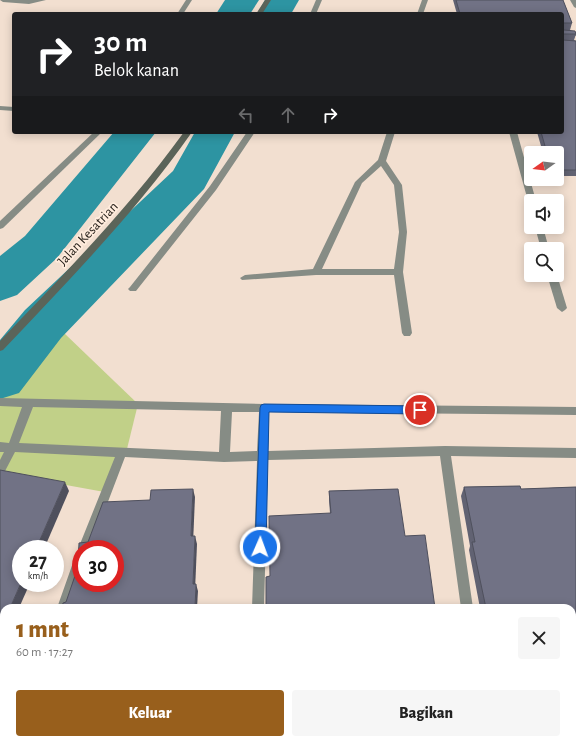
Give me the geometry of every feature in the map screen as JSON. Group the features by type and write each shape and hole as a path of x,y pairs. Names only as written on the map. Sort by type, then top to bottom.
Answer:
{"street":[{"path":"3,0 29,2 43,0"},
{"path":"181,12 189,0"},
{"path":"260,12 268,0"},
{"path":"314,12 319,0"},
{"path":"421,12 425,0"},
{"path":"564,34 576,34"},
{"path":"0,108 12,109"},
{"path":"0,226 96,134"},
{"name":"Jalan Kesatrian","path":"0,347 120,220 153,181 186,134"},
{"path":"133,289 213,188 250,134"},
{"path":"316,272 359,182 382,161 390,134"},
{"path":"514,134 530,194"},
{"path":"382,161 398,185 403,232 398,272 408,333"},
{"path":"245,278 316,272 398,272"},
{"path":"554,282 562,308"},
{"path":"0,402 264,408 576,411"},
{"path":"0,470 12,448 29,403"},
{"path":"224,457 227,406"},
{"path":"258,604 264,456 264,408"},
{"path":"0,448 224,457 445,451 576,453"},
{"path":"445,451 465,604"},
{"path":"88,540 122,452"},
{"path":"64,604 72,582"}],"green space":[{"path":"39,309 138,404 126,453 110,493 0,473 0,353"}],"building":[{"path":"456,0 563,0 572,23 564,23 564,12 459,12"},
{"path":"564,30 575,31 576,34 564,34"},
{"path":"564,40 576,41 576,170 564,170 564,146 545,146 542,134 564,134"},
{"path":"0,470 65,482 40,540 12,540 12,592 17,592 12,604 0,604"},
{"path":"520,486 521,489 576,487 576,604 485,604 472,542 475,542 464,487"},
{"path":"193,489 191,536 195,536 193,584 196,584 195,604 63,604 66,602 72,584 72,592 124,592 124,540 89,540 103,502 150,500 151,490"},
{"path":"398,489 405,536 425,535 434,604 266,604 266,577 270,576 269,516 331,513 329,491"}],"waterway":[{"path":"234,12 242,0"},
{"path":"275,12 282,0"},
{"path":"0,283 41,247 134,134"},
{"path":"0,378 43,324 189,179 214,134"}],"route":[{"path":"260,547 264,456 264,408 420,410"}]}
